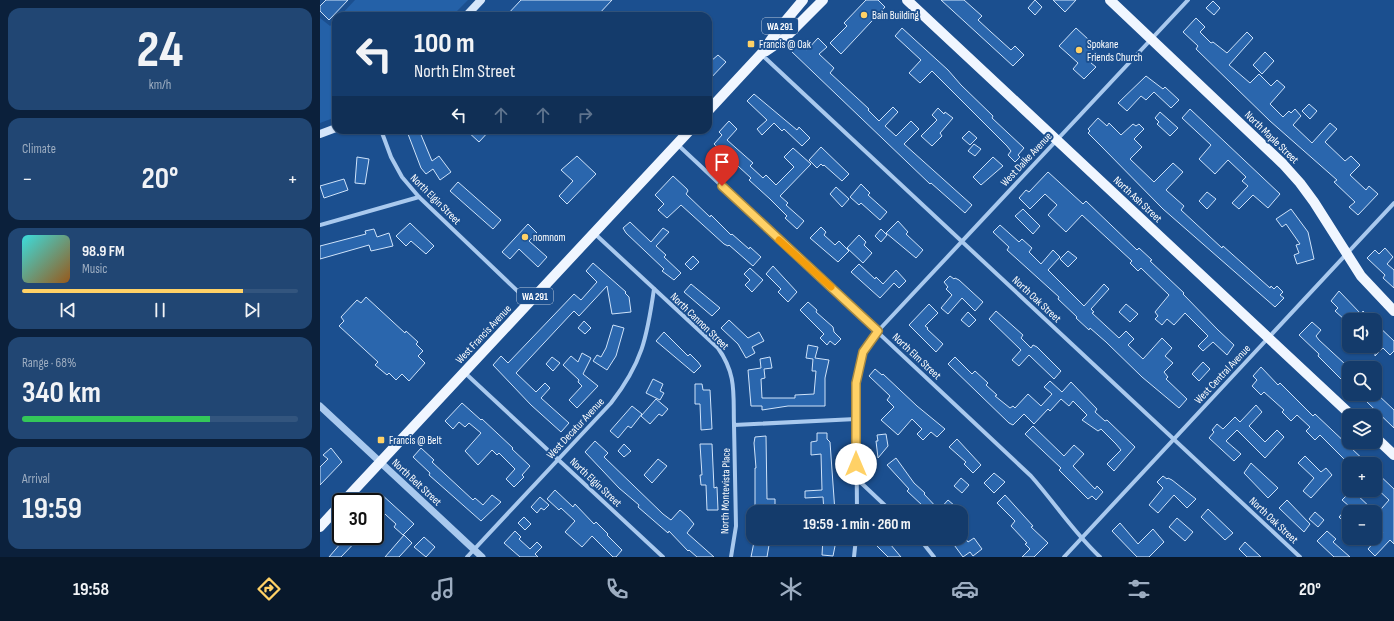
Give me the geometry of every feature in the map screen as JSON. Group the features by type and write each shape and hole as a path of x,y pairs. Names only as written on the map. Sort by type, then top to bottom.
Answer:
{"main road":[{"path":"470,12 481,0"},
{"name":"WA 291","path":"712,107 761,54 777,30 803,0"},
{"name":"WA 291","path":"761,54 785,38 823,0"},
{"name":"North Ash Street","path":"907,0 1344,409"},
{"name":"North Maple Street","path":"1110,0 1296,178 1314,202 1346,255 1376,294 1394,311"},
{"path":"320,134 332,130"},
{"name":"West Francis Avenue","path":"351,493 686,134"},
{"path":"1382,444 1394,455"},
{"path":"320,527 332,514"}],"street":[{"name":"West Dalke Avenue","path":"857,505 856,383 863,352 878,331 961,241 1056,139 1152,40 1188,0"},
{"name":"North Oak Street","path":"761,54 1300,557"},
{"name":"North Elgin Street","path":"382,134 391,157 402,177 419,197 529,302"},
{"name":"North Elm Street","path":"677,144 1031,476 1052,500 1081,539 1100,557"},
{"path":"320,225 419,197"},
{"name":"West Central Avenue","path":"1064,557 1394,203"},
{"name":"North Cannon Street","path":"594,233 718,348 727,361 732,376 734,425"},
{"name":"West Decatur Avenue","path":"467,557 611,403 625,385 641,351 648,329 654,289"},
{"name":"North Elgin Street","path":"464,372 663,557"},
{"name":"North Belt Street","path":"320,406 482,557"},
{"path":"734,425 856,419"},
{"name":"North Montevista Place","path":"731,557 736,526 734,425"},
{"path":"856,479 884,505"},
{"path":"854,557 855,545"},
{"path":"925,545 934,557"}],"shaded area":[{"path":"355,0 468,0 456,12 344,12"},
{"path":"320,18 330,26 332,24 332,118 320,123"}],"building":[{"path":"326,0 348,0 337,12 332,12 332,17 329,20 320,11 320,6"},
{"path":"521,0 612,0 601,12 510,12"},
{"name":"Bain Building","path":"866,0 878,0 885,7 841,54 830,43 847,26 844,23"},
{"path":"941,0 964,0 982,16 978,20 991,32 1011,50 1015,46 1024,55 1013,66"},
{"path":"1035,0 1042,7 1035,15 1028,8"},
{"path":"1053,0 1076,0 1065,12"},
{"path":"1213,1 1220,8 1214,15 1206,8"},
{"path":"1196,18 1205,27 1200,32 1211,43 1213,42 1227,53 1247,32 1253,38 1229,65 1250,83 1259,74 1271,86 1277,80 1285,87 1270,104 1283,117 1289,111 1291,113 1295,109 1301,116 1293,125 1312,143 1330,123 1337,129 1325,142 1345,161 1351,156 1360,165 1350,175 1366,190 1369,186 1378,194 1358,215 1349,207 1355,202 1334,182 1337,180 1270,121 1196,49 1198,46 1183,32"},
{"path":"902,28 948,70 993,116 992,118 1024,148 1018,155 1020,157 1015,162 1008,155 1011,151 1007,146 932,71 920,83 909,73 921,60 895,36"},
{"name":"Spokane Friends Church","path":"1076,28 1089,40 1086,42 1099,55 1091,63 1096,67 1084,79 1073,69 1078,63 1059,46"},
{"path":"818,38 827,47 819,54 834,68 830,73 869,109 868,110 879,121 893,107 898,112 885,126 896,136 911,121 919,129 904,144 972,205 965,213 931,183 930,184 791,51 799,43 807,50"},
{"path":"1265,52 1274,61 1262,74 1253,65"},
{"path":"718,55 726,62 712,77 712,60"},
{"path":"1146,76 1163,89 1165,87 1179,100 1171,108 1154,92 1146,100 1141,96 1127,111 1118,103"},
{"path":"754,94 797,130 799,127 810,138 802,146 784,129 782,131 774,123 762,135 757,129 767,120 747,101"},
{"path":"1309,104 1317,111 1310,119 1302,111"},
{"path":"938,108 944,114 945,112 953,118 940,133 942,136 932,146 921,136 937,120 932,115"},
{"path":"1190,109 1280,194 1268,208 1253,195 1239,209 1232,203 1248,186 1242,181 1246,177 1228,160 1215,174 1199,159 1211,145 1182,118"},
{"path":"1160,112 1178,128 1170,136 1157,124 1159,122 1155,118"},
{"path":"1098,118 1107,126 1109,123 1121,135 1133,124 1136,126 1139,124 1144,129 1134,139 1142,147 1130,159 1154,182 1173,163 1183,172 1166,190 1184,206 1181,210 1222,248 1223,246 1270,288 1271,286 1274,289 1277,286 1283,292 1280,295 1284,298 1275,307 1163,209 1088,133 1090,131 1088,129"},
{"path":"729,121 737,129 727,140 753,163 750,166 763,178 766,175 776,185 794,167 784,157 793,148 811,164 780,196 788,203 786,205 804,221 797,229 785,218 787,216 749,180 751,178 714,144 722,135 719,132"},
{"path":"969,131 977,138 970,145 962,138"},
{"path":"408,134 421,134 432,161 439,156 451,172 440,180 433,169 426,174 421,168"},
{"path":"470,134 486,134 479,142"},
{"path":"974,144 981,149 975,156 968,151"},
{"path":"821,147 849,174 842,181 824,165 823,166 821,164 817,168 809,160"},
{"path":"577,156 596,174 567,204 559,196 573,181 561,170"},
{"path":"357,157 369,159 365,184 355,183"},
{"path":"993,157 1003,166 981,185 973,177"},
{"path":"1048,172 1083,204 1086,201 1137,250 1139,248 1152,260 1150,261 1184,293 1183,294 1234,345 1227,355 1213,342 1203,351 1198,346 1208,336 1185,313 1174,325 1167,319 1162,325 1155,319 1158,316 1155,312 1169,295 1141,268 1138,271 1130,263 1132,261 1082,215 1066,232 1048,215 1057,205 1045,194 1030,209 1019,198 1026,190 1029,192"},
{"path":"673,176 687,189 688,191 686,194 710,217 711,215 731,235 732,234 749,249 750,247 761,257 753,266 729,245 724,244 681,205 667,218 658,210 664,204 655,195"},
{"path":"344,179 348,190 324,198 320,186"},
{"path":"458,182 501,220 493,229 450,191"},
{"path":"861,184 870,193 868,195 887,212 880,220 861,203 859,205 850,197"},
{"path":"836,187 849,199 842,207 830,194"},
{"path":"1207,192 1216,199 1207,209 1199,201"},
{"path":"1023,209 1040,226 1033,234 1015,216"},
{"path":"1291,209 1308,232 1314,259 1297,264 1294,255 1299,253 1296,245 1300,244 1286,224 1282,227 1276,219"},
{"path":"898,221 908,232 906,234 923,250 916,258 886,233"},
{"path":"630,222 651,242 663,228 669,232 656,246 666,255 664,257 681,273 674,280 662,271 664,269 626,233 623,228"},
{"path":"410,223 434,246 426,254 411,241 406,246 396,236"},
{"path":"528,224 537,233 529,241 547,257 538,267 519,249 510,259 502,252"},
{"path":"1000,225 1019,242 1022,239 1032,248 1029,252 1041,264 1053,250 1060,257 1048,270 1084,306 1104,284 1109,289 1091,309 1094,312 1092,313 1119,338 1126,331 1134,339 1128,345 1143,359 1162,338 1172,348 1165,356 1173,363 1164,372 1168,377 1166,379 1187,399 1179,408 1142,377 1090,328 1089,330 1058,299 1059,297 1007,250 1009,247 993,232"},
{"path":"821,227 826,232 824,235 835,245 839,241 849,251 838,262 810,238"},
{"path":"374,229 377,237 389,233 393,246 371,251 369,245 320,259 320,246 366,234 365,231"},
{"path":"881,229 887,235 881,242 875,236"},
{"path":"859,235 866,242 864,245 872,253 863,263 847,248"},
{"path":"1385,248 1393,257 1387,264 1394,270 1394,288 1383,278 1385,275 1367,258 1375,250 1379,254"},
{"path":"1068,251 1077,258 1068,267 1060,259"},
{"path":"693,256 699,262 691,270 685,264"},
{"path":"593,263 626,292 625,293 629,297 631,312 612,314 607,286 579,316 574,311 516,373 536,392 545,383 550,388 541,398 569,423 561,432 531,405 493,365 501,356 508,363 574,294 581,300 597,282 586,271"},
{"path":"859,264 875,279 876,277 883,284 896,270 906,281 899,288 894,283 880,298 851,272"},
{"path":"773,266 797,292 788,302 778,292 781,289 766,274"},
{"path":"750,268 763,280 752,292 745,285 750,280 744,274"},
{"path":"950,276 959,280 983,302 975,311 962,298 948,314 941,308 952,295 946,289 948,287 944,282"},
{"path":"691,284 720,308 712,316 684,292"},
{"path":"1339,291 1360,313 1342,313 1342,317 1335,311 1338,308 1331,301"},
{"path":"366,297 405,333 406,331 418,342 416,344 423,351 418,356 425,363 409,381 402,374 396,380 389,373 387,375 375,365 378,362 339,326 344,321 341,317 357,300 361,303"},
{"path":"808,302 817,310 816,312 833,327 834,332 841,339 835,345 830,341 827,345 820,338 824,334 800,310"},
{"path":"929,304 938,313 925,326 943,344 936,352 909,325"},
{"path":"1126,304 1138,314 1130,322 1119,312"},
{"path":"996,311 1023,335 1021,338 1031,348 1033,345 1037,347 1061,371 1054,379 1029,355 1019,366 1012,360 1021,350 989,319"},
{"path":"968,312 976,320 969,327 961,320"},
{"path":"729,320 748,338 759,332 764,341 752,347 755,353 746,358 738,344 721,328"},
{"path":"584,321 591,328 585,334 578,328"},
{"path":"1312,322 1321,330 1316,336 1342,361 1342,380 1318,356 1319,354 1299,335"},
{"path":"613,325 624,328 616,356 607,370 593,361 597,355 601,357 606,348"},
{"path":"1382,330 1394,341 1394,351 1390,355 1383,348 1382,349"},
{"path":"664,332 688,356 690,354 701,366 694,373 656,341"},
{"path":"808,345 818,347 815,358 829,360 825,378 825,406 788,406 762,410 762,406 751,406 748,370 761,368 760,359 770,357 772,368 764,369 765,378 761,379 762,398 795,398 795,395 814,394 816,371 812,371 813,359 806,358"},
{"path":"582,353 591,358 583,374 598,386 577,408 569,400 582,386 578,382 579,380 563,365 571,356 578,362"},
{"path":"552,357 560,363 553,371 546,364"},
{"path":"955,357 972,374 975,371 988,383 986,385 997,395 995,396 1010,408 1013,406 1015,408 1028,394 1041,406 1052,394 1044,387 1050,381 1062,392 1071,382 1097,409 1095,412 1105,421 1107,420 1135,447 1114,471 1107,464 1121,450 1101,429 1098,431 1082,420 1087,415 1073,401 1069,406 1061,399 1050,411 1048,409 1034,424 1024,414 1013,425 1009,423 948,364"},
{"path":"1203,362 1210,369 1199,381 1192,374"},
{"path":"1261,367 1278,385 1280,383 1313,416 1315,414 1342,439 1342,449 1352,449 1361,457 1342,457 1320,435 1315,440 1306,431 1310,427 1297,415 1291,421 1282,412 1284,410 1264,392 1261,395 1252,386 1257,380 1253,376"},
{"path":"875,369 882,375 883,374 917,406 945,429 937,437 931,432 923,440 917,434 922,429 912,419 898,435 881,420 894,407 887,400 890,396 869,376"},
{"path":"653,379 663,384 660,391 664,393 660,400 646,393"},
{"path":"695,384 702,384 703,390 710,390 712,429 701,430 700,404 695,404"},
{"path":"656,399 668,409 662,416 659,414 650,424 641,416"},
{"path":"1382,399 1394,410 1394,428 1382,416 1382,409 1374,409 1367,402 1382,401"},
{"path":"462,403 481,420 482,419 530,466 522,475 524,477 514,487 506,479 515,469 499,453 497,455 492,450 478,465 465,451 481,433 469,423 465,427 459,422 453,429 445,421"},
{"path":"1256,405 1262,412 1249,426 1265,442 1277,430 1284,437 1265,458 1237,430 1226,441 1241,454 1234,461 1209,438 1214,432 1212,430 1217,424 1223,429 1235,417 1240,422"},
{"path":"632,406 642,414 631,428 628,426 618,438 610,431"},
{"path":"1033,426 1064,456 1074,445 1084,454 1073,466 1095,489 1097,486 1103,492 1096,500 1092,496 1088,499 1059,470 1061,468 1025,434"},
{"path":"817,433 827,433 827,439 830,442 834,505 824,505 823,497 805,498 805,491 822,490 821,454 811,455 811,442 817,441"},
{"path":"886,434 888,446 878,458 876,441 878,441 877,435"},
{"path":"766,436 767,499 775,499 775,505 755,505 755,437"},
{"path":"957,439 981,465 973,473 964,464 966,462 949,447"},
{"path":"595,441 608,453 604,457 663,514 671,520 680,510 688,517 694,524 687,533 714,557 697,557 689,550 688,551 669,531 668,533 638,507 639,505 619,488 585,452"},
{"path":"624,444 631,451 624,457 618,451"},
{"path":"700,444 712,444 714,488 717,487 718,510 707,510 706,485 701,485 700,475 702,475"},
{"path":"331,448 342,462 320,485 320,467 328,459 323,455"},
{"path":"421,448 434,460 432,462 473,500 475,498 483,505 492,495 501,502 481,521 429,475 430,473 413,457"},
{"path":"1305,456 1321,472 1326,468 1332,475 1311,498 1303,491 1314,478 1298,463"},
{"path":"896,458 914,483 925,493 924,494 934,505 922,505 907,491 909,489 887,465"},
{"path":"658,459 667,466 652,483 644,475"},
{"path":"1251,463 1278,488 1268,498 1244,473"},
{"path":"994,473 1005,482 994,493 984,483"},
{"path":"1163,476 1172,480 1196,499 1187,508 1174,495 1158,513 1149,505 1163,488 1157,482"},
{"path":"961,478 969,485 962,493 954,486"},
{"path":"1382,478 1394,489 1394,544 1390,540 1375,556 1368,549 1372,545 1382,545 1382,508 1389,500 1382,494"},
{"path":"555,490 573,507 575,504 594,524 596,522 608,534 607,535 622,550 616,557 613,557 592,536 582,547 565,532 575,521 561,508 559,510 547,499"},
{"path":"1005,495 1033,526 1031,527 1048,543 1034,557 1022,557 1030,549 1025,544 1027,543 1011,526 1015,521 997,503"},
{"path":"384,497 414,524 403,535 394,527 396,524 384,513"},
{"path":"540,497 549,505 544,510 541,508 537,513 531,507"},
{"path":"1345,497 1359,497 1368,505 1348,505 1342,500"},
{"path":"948,500 954,505 944,505"},
{"path":"1287,500 1310,524 1304,532 1279,508"},
{"path":"1208,509 1233,533 1225,540 1201,517"},
{"path":"1315,512 1324,520 1318,527 1309,519"},
{"path":"524,517 531,524 525,530 518,523"},
{"path":"1177,518 1193,532 1185,541 1169,527"},
{"path":"1120,523 1138,544 1153,529 1164,542 1149,557 1137,557 1112,531"},
{"path":"515,531 521,537 519,539 530,549 537,542 542,547 535,554 538,557 520,557 504,543"},
{"path":"1327,531 1336,539 1333,542 1350,557 1334,557 1317,541"},
{"path":"404,535 412,543 399,557 385,557"},
{"path":"424,537 435,547 426,557 414,547"},
{"path":"974,538 982,549 973,556 970,552 963,557 954,545 968,545 968,542"},
{"path":"1245,542 1261,557 1247,557 1239,549"},
{"path":"339,545 352,545 341,557 329,557"},
{"path":"753,545 769,545 767,557 751,557"},
{"path":"823,545 835,545 833,556 822,555"},
{"path":"876,545 891,545 901,557 888,557"}],"slow traffic":[{"path":"779,240 831,287"}],"place":[{"name":"Bain Building","path":"864,15"},
{"name":"Francis @ Oak","path":"751,44"},
{"name":"Spokane Friends Church","path":"1079,50"},
{"name":"nomnom","path":"525,237"},
{"name":"Francis @ Belt","path":"381,440"}],"route":[{"path":"722,186 878,331 863,352 856,383 856,464"}]}
